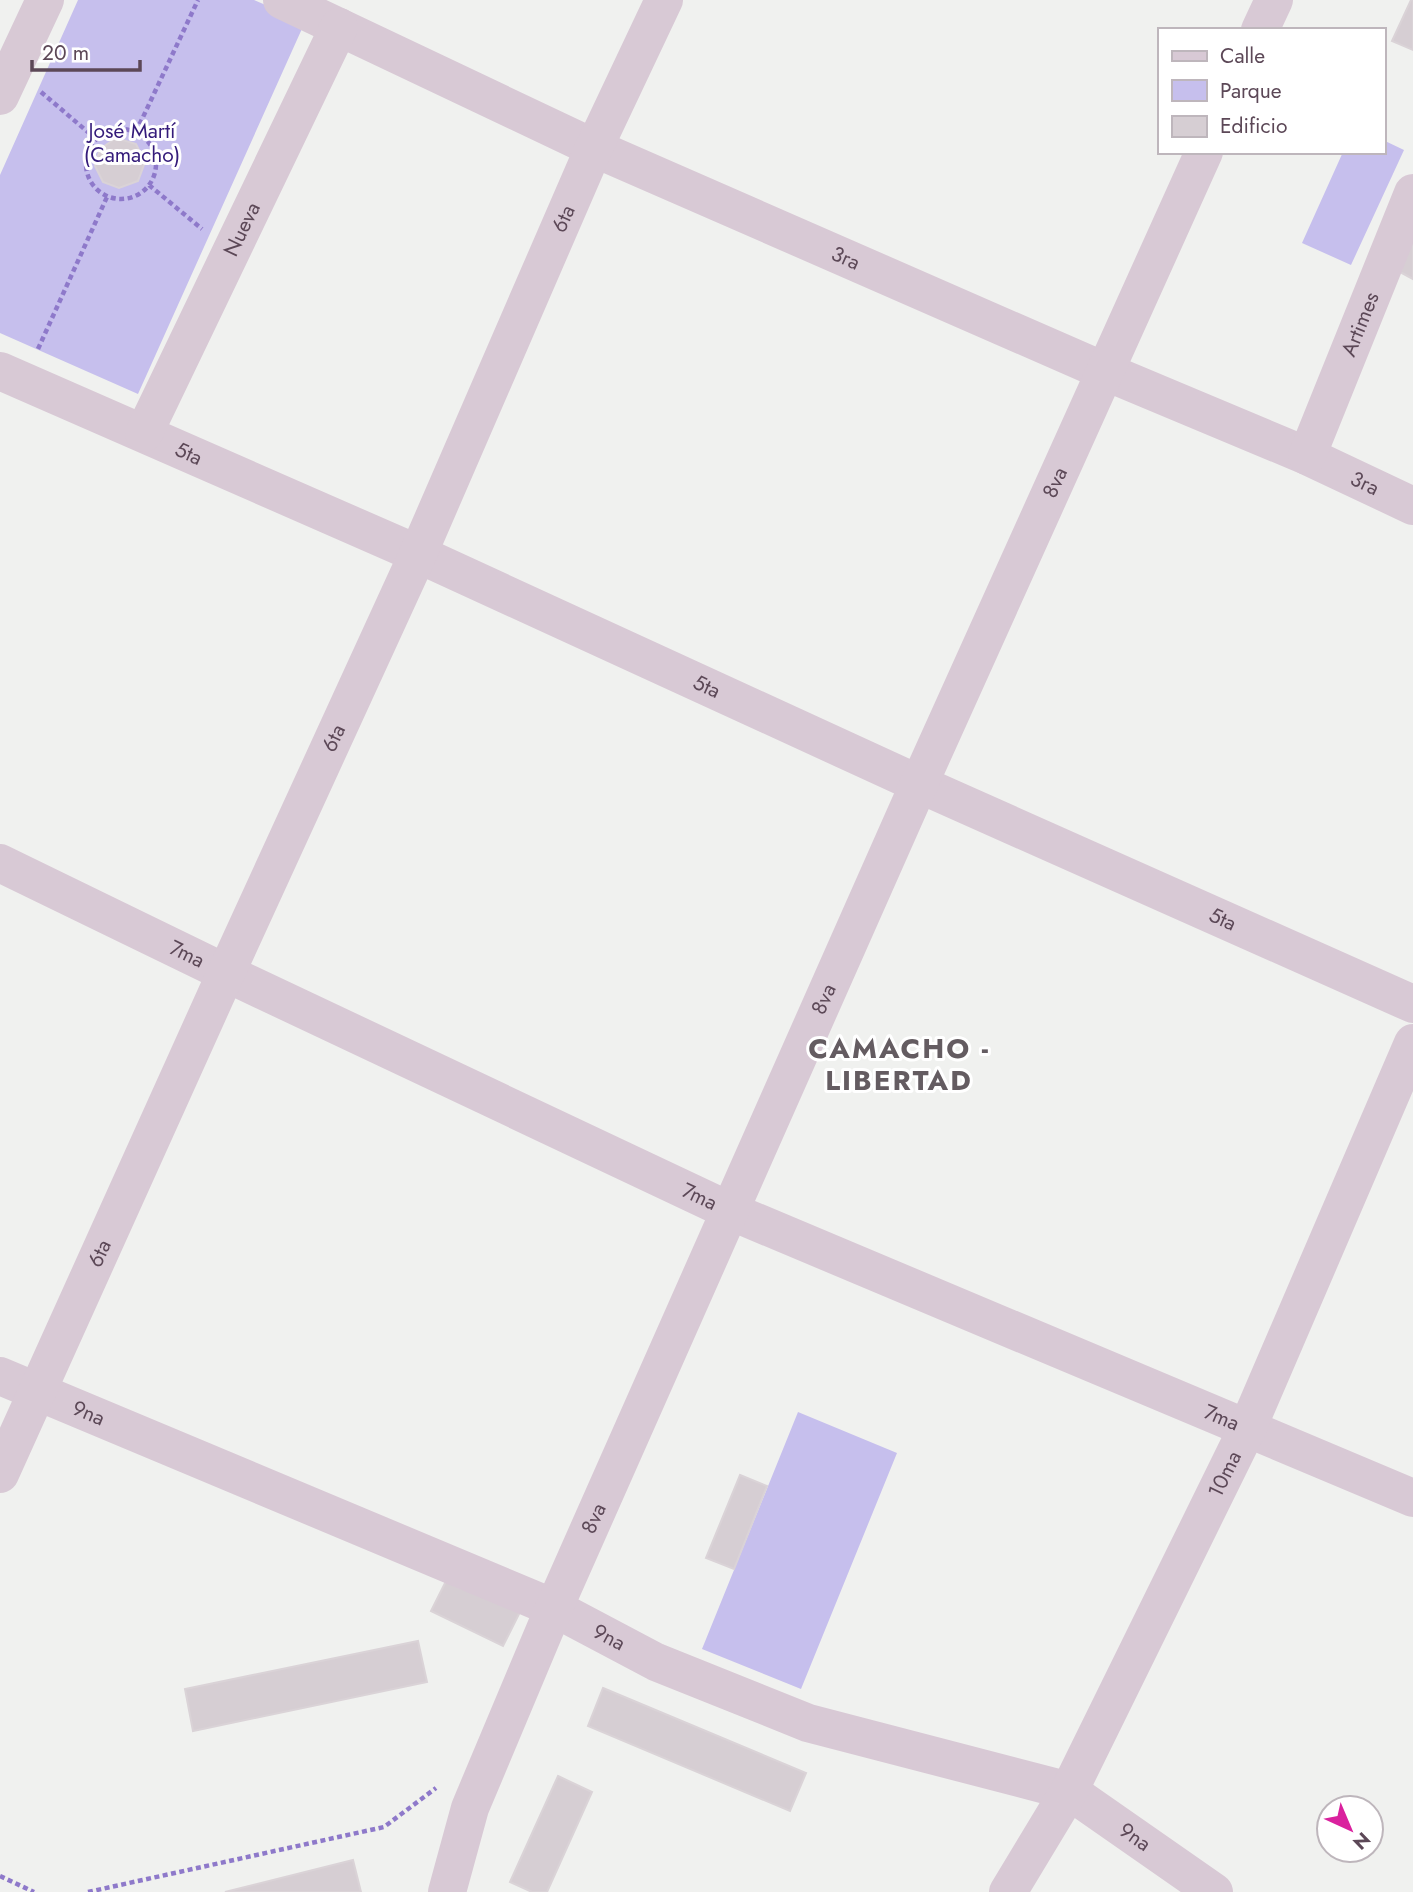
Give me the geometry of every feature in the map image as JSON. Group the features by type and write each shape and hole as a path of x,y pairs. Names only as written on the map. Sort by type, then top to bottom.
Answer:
{"street":[{"path":"6,82 46,0"},
{"name":"3ra","path":"282,0 594,148 1104,371 1307,456 1413,506"},
{"name":"6ta","path":"0,1474 418,554 594,148 664,0"},
{"path":"1261,28 1274,0"},
{"name":"Nueva","path":"144,433 339,27"},
{"name":"8va","path":"447,1892 470,1808 554,1608 919,784 1203,154"},
{"name":"Artimes","path":"1307,456 1413,193"},
{"name":"5ta","path":"12,376 418,554 919,784 1413,1004"},
{"name":"7ma","path":"0,863 730,1211 1413,1498"},
{"name":"10ma","path":"1008,1892 1069,1791 1247,1429 1413,1043"},
{"name":"9na","path":"0,1376 554,1608 656,1662 808,1723 1069,1791 1214,1892"}],"path":[{"path":"136,132 198,0"},
{"path":"6,82 96,139"},
{"path":"127,129 144,138 155,155 156,166 149,185 130,198 107,197 97,190 86,170 89,148 96,139 111,130 127,129"},
{"path":"149,185 230,253"},
{"path":"12,376 107,197"},
{"path":"88,1892 384,1828 446,1781"},
{"path":"0,1876 34,1892"}],"green space":[{"name":"José Martí (Camacho)","path":"78,0 254,0 305,22 138,394 0,333 0,175"},
{"path":"1385,141 1404,150 1351,265 1302,243 1342,154 1385,154"},
{"path":"798,1412 897,1453 801,1689 702,1649"}],"building":[{"path":"1413,0 1413,50 1392,41"},
{"path":"116,138 136,144 145,162 138,181 119,188 103,182 95,166 100,149"},
{"path":"1413,219 1413,279 1387,265"},
{"path":"740,1475 767,1486 734,1569 706,1558"},
{"path":"450,1573 522,1608 503,1646 431,1611"},
{"path":"418,1641 427,1682 193,1731 185,1689"},
{"path":"603,1688 806,1773 790,1811 588,1726"},
{"path":"558,1776 592,1792 547,1892 532,1892 510,1882"},
{"path":"353,1860 361,1892 225,1892"}],"district":[{"name":"CAMACHO - LIBERTAD","path":"899,1064"}]}
